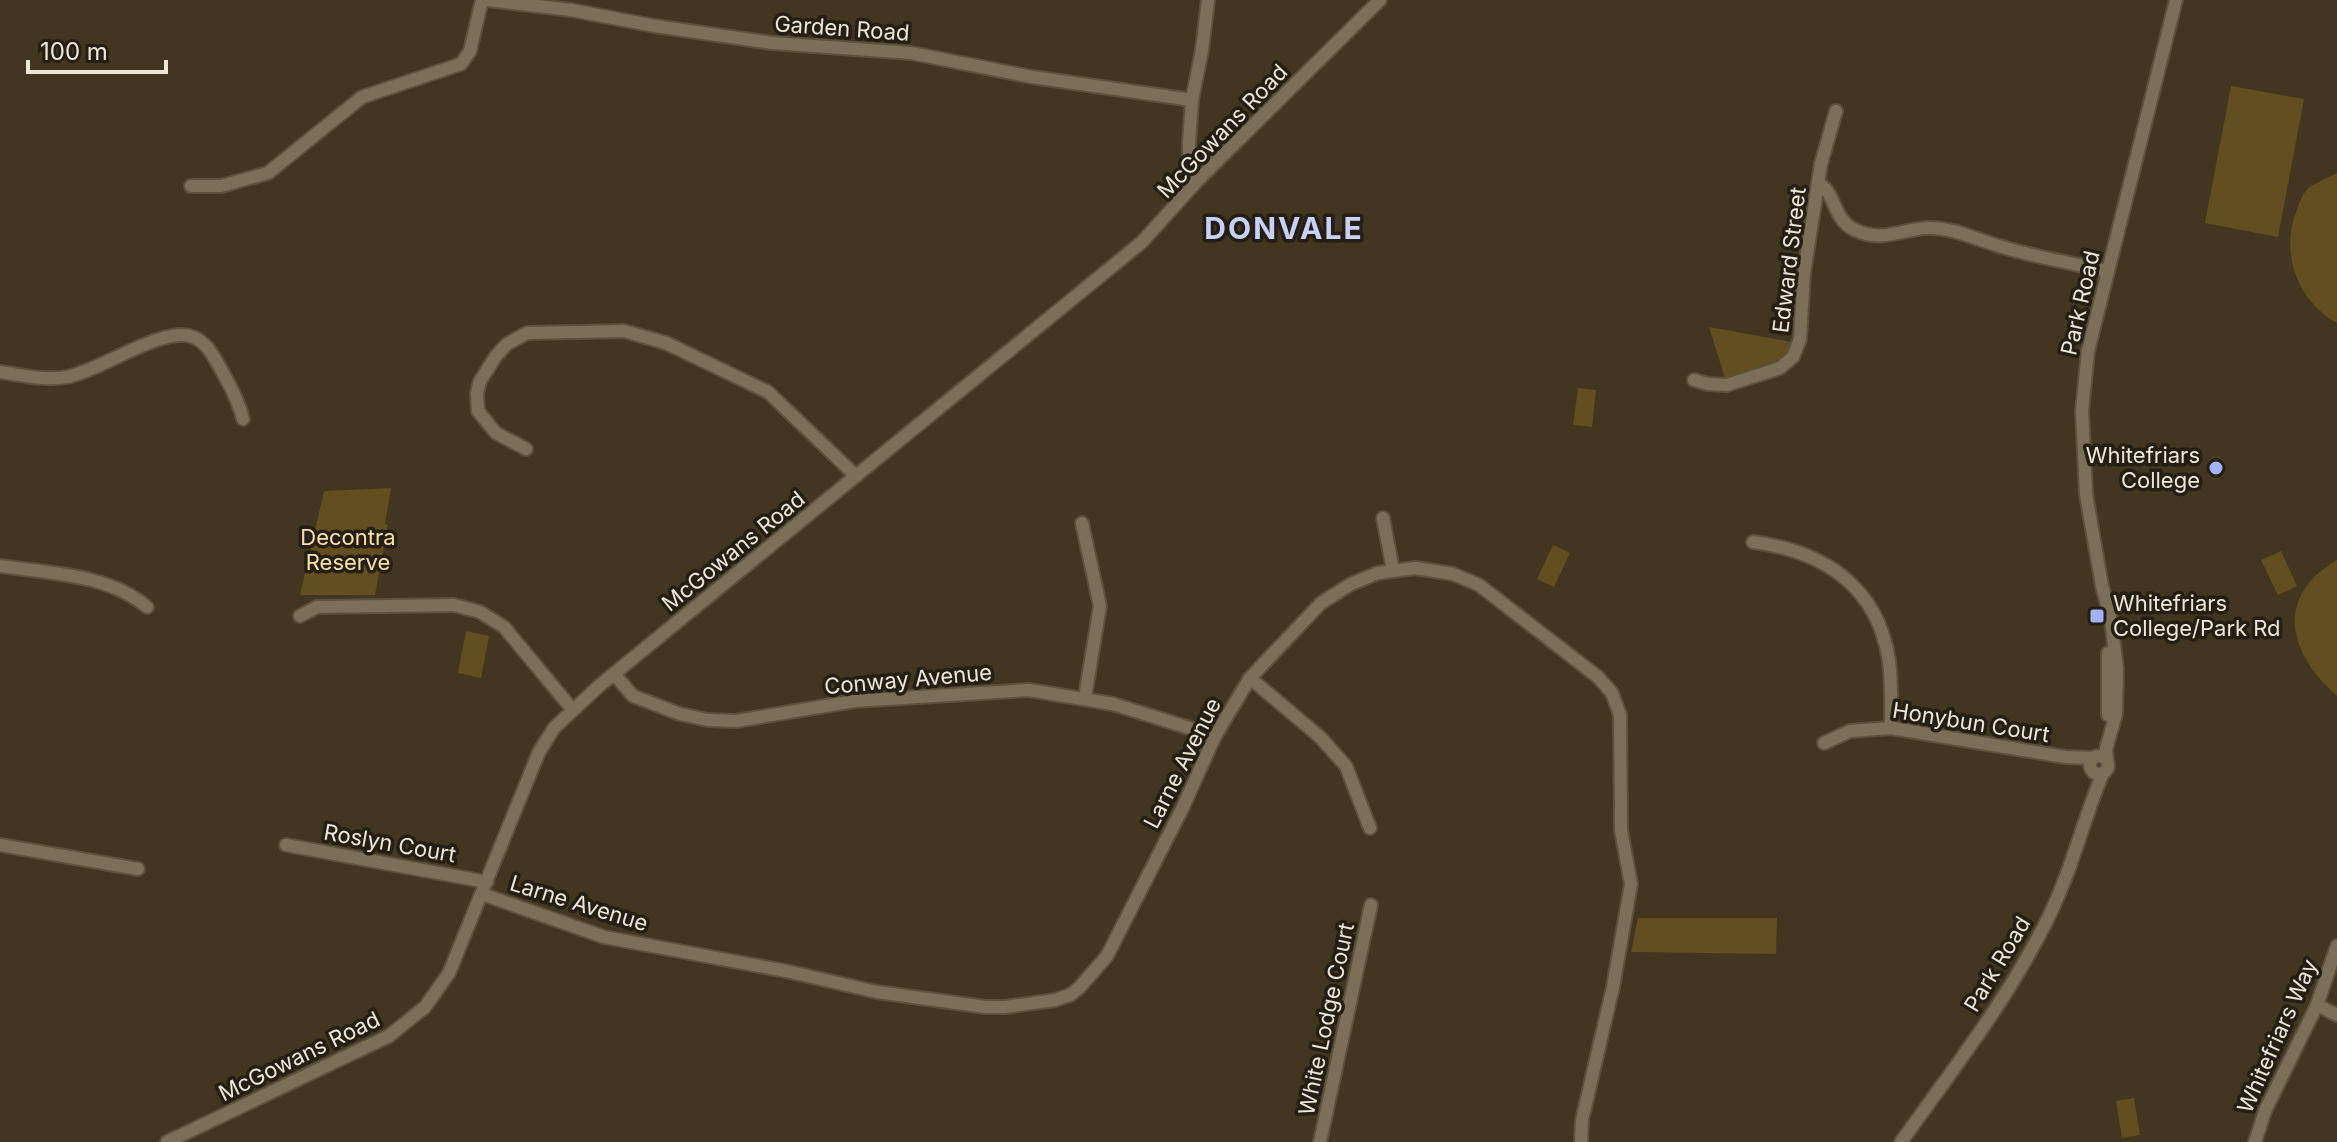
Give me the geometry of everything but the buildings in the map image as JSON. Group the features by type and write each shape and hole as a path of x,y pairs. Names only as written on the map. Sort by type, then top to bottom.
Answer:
{"street":[{"path":"191,186 221,186 268,173 362,97 461,64 473,44 482,0"},
{"name":"Garden Road","path":"488,0 571,10 772,43 911,53 1032,77 1192,100"},
{"path":"1199,179 1191,170 1189,159 1192,100 1208,0"},
{"name":"McGowans Road","path":"167,1142 345,1058 389,1036 410,1021 437,993 449,973 545,739 572,709 1142,242 1199,179 1380,0"},
{"name":"Park Road","path":"1901,1142 1987,1021 2031,951 2072,862 2095,790 2109,704 2109,658 2102,586 2086,494 2082,411 2088,351 2179,0"},
{"name":"Edward Street","path":"1694,380 1727,385 1780,368 1793,357 1800,339 1804,273 1818,183 1825,145 1836,111"},
{"path":"1818,183 1828,191 1839,217 1857,231 1900,235 1926,228 1937,229 2107,271"},
{"path":"526,449 496,433 478,411 480,381 496,356 507,344 527,333 624,331 666,343 768,392 856,476"},
{"path":"0,372 40,378 65,377 83,373 160,339 174,335 192,336 207,348 216,361 237,397 243,419"},
{"path":"1383,518 1393,570"},
{"path":"1082,523 1100,606 1085,697"},
{"path":"1753,542 1777,545 1810,555 1839,573 1862,595 1879,624 1889,660 1891,728"},
{"path":"0,566 82,578 134,596 147,607"},
{"name":"Larne Avenue","path":"484,888 613,939 786,971 877,992 996,1007 1055,1000 1079,988 1107,956 1168,838 1215,736 1250,678 1332,595 1365,577 1393,570 1439,571 1465,579 1488,591 1598,677 1617,702 1622,738 1621,830 1631,884 1613,987 1582,1120 1581,1142"},
{"path":"300,616 317,607 468,607 504,627 572,709"},
{"name":"Conway Avenue","path":"614,674 628,693 639,699 680,714 720,721 855,701 1029,690 1085,697 1215,736"},
{"path":"1250,678 1320,737 1346,766 1370,828"},
{"name":"Honybun Court","path":"1824,743 1850,731 1891,728 2097,764"},
{"path":"0,845 138,869"},
{"name":"Roslyn Court","path":"286,845 484,888"},
{"name":"White Lodge Court","path":"1320,1142 1371,905"},
{"name":"Whitefriars Way","path":"2255,1142 2265,1111 2317,1005 2337,946"},
{"path":"2317,1005 2337,1015"}],"green space":[{"path":"2231,86 2304,99 2278,237 2205,223"},
{"path":"2337,173 2337,323 2323,314 2302,289 2291,259 2290,242 2292,226 2304,194 2311,186"},
{"path":"1709,327 1792,342 1788,351 1774,364 1755,372 1725,378"},
{"path":"1578,388 1596,390 1592,427 1573,425"},
{"name":"Decontra Reserve","path":"391,488 385,524 388,525 375,595 300,595 324,491"},
{"path":"1553,545 1570,553 1554,587 1537,579"},
{"path":"2281,551 2297,586 2278,595 2261,560"},
{"path":"2337,560 2337,696 2308,662 2295,626 2296,608 2303,591"},
{"path":"466,631 489,636 481,678 458,673"},
{"path":"1638,918 1777,918 1776,954 1631,952"},
{"path":"2134,1098 2140,1135 2122,1138 2116,1101"}],"place":[{"name":"Whitefriars College","path":"2216,468"},
{"name":"Whitefriars College/Park Rd","path":"2097,616"}],"district":[{"name":"DONVALE","path":"1284,228"}]}
